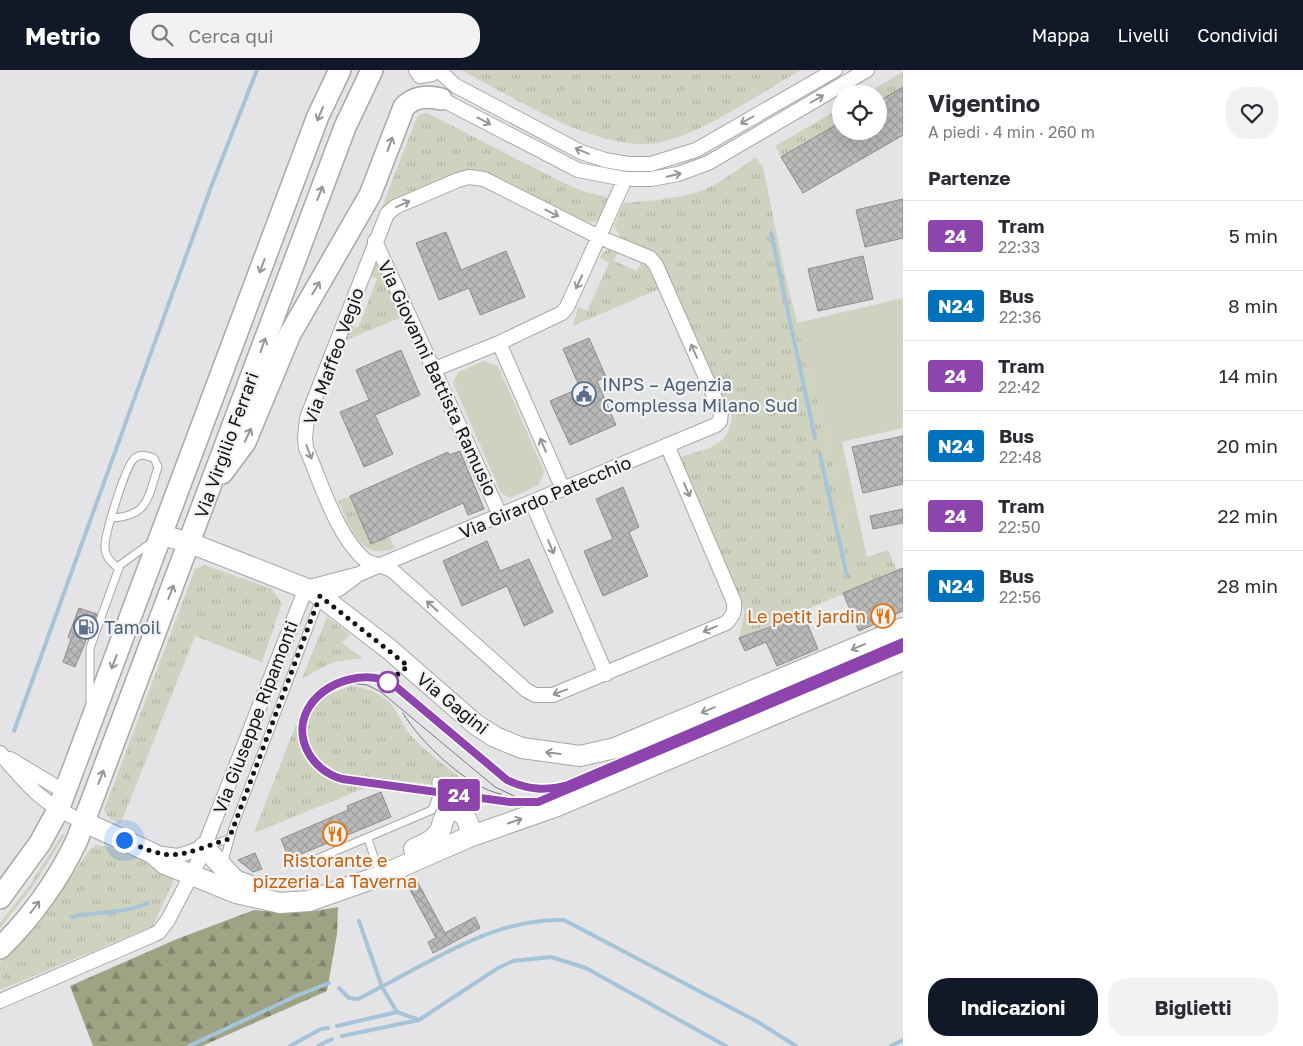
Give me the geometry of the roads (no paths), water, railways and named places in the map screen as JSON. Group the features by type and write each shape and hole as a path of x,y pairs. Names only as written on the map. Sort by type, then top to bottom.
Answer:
{"main road":[{"name":"Via Virgilio Ferrari","path":"61,801 318,116 340,70"},
{"name":"Via Virgilio Ferrari","path":"84,822 345,127 372,70"},
{"path":"209,489 245,442 290,334 370,195 404,107 416,98 431,97 441,99"},
{"path":"0,898 40,843 61,801"},
{"path":"0,948 28,916 56,877 71,853 84,822"}],"street":[{"path":"416,70 420,76 426,76 437,70 456,86 581,152 605,160 628,164 651,164 696,150 835,70"},
{"path":"441,99 570,166 600,176 626,179 664,177 697,168 867,70"},
{"name":"Via Maffeo Vegio","path":"667,445 734,602 735,610 726,622 606,674 552,695 544,696 530,692 393,571 382,564 367,561 349,541 314,465 305,438 307,418 375,241 391,210 469,177 484,178 599,237 648,257 656,265 721,412"},
{"path":"435,369 499,343 562,313 567,307 626,179"},
{"name":"Via Giovanni Battista Ramusio","path":"375,241 500,515"},
{"path":"499,343 563,490"},
{"name":"Via Girardo Patecchio","path":"313,592 339,589 359,574 716,425 720,421 721,412"},
{"path":"532,502 606,674"},
{"name":"Via Gagini","path":"162,534 190,543 313,592 389,649 475,724 495,737 522,748 547,753 580,756 601,753 903,628"},
{"name":"Via Giuseppe Ripamonti","path":"0,1001 159,932 168,920 192,874 313,592"},
{"name":"Via Giuseppe Ripamonti","path":"204,847 235,880 254,887 288,890 315,888 334,883 378,870 557,806 903,660"},
{"path":"0,754 61,801"},
{"path":"0,754 31,790 61,801"},
{"name":"Via Giuseppe Ripamonti","path":"61,801 84,822 152,853 165,864 236,894 280,903 296,904 323,898 378,870 432,841 441,830 443,820 448,814 455,812 463,814 468,820 471,829 469,837"},
{"name":"Via Giuseppe Ripamonti","path":"152,853 178,856 204,847"}],"lane":[{"path":"112,518 130,517 138,512 148,499 158,466 154,458 143,455 134,458 129,464 112,518 105,547 108,560 119,569"},
{"path":"90,727 90,648 120,565 162,534"},
{"name":"Via Giuseppe Ripamonti","path":"227,872 224,858 229,839 313,592"},
{"path":"305,864 368,839 432,810 436,800 436,781"},
{"name":"Via Giuseppe Ripamonti","path":"204,847 229,839"},
{"path":"368,839 378,870"}],"waterway":[{"path":"14,731 211,187 257,70"},
{"path":"771,233 815,438"},
{"path":"820,455 847,576"},
{"path":"72,917 120,911 148,903"},
{"path":"339,988 349,998 358,999 432,960 484,936 510,927 537,921 564,920 758,1022 796,1046"},
{"path":"359,921 382,987 397,1012"},
{"path":"342,1036 419,1020 498,968 513,961 551,957 586,968 726,1046"},
{"path":"189,1046 296,996 329,983"},
{"path":"337,1026 397,1012 419,1020"},
{"path":"290,1046 321,1029 328,1028"},
{"path":"318,1046 332,1039"},
{"path":"891,1046 903,1040"}],"tram line":[{"path":"903,642 561,787 530,788 507,780 394,685 384,680 361,678 338,683 328,689 311,704 305,715 302,727 303,739 306,749 320,768 341,779 510,802 538,803 903,648"},
{"name":"24","path":"903,642 559,788 538,790 517,785 507,780 394,685 377,678 364,676 352,678 316,698 311,704 303,723 304,746 310,759 316,766 334,777 342,779 510,802 538,802 549,800 903,648"},
{"path":"350,683 367,685 381,692 495,787 514,796"},
{"path":"403,713 421,737 446,762 474,783 501,794"}],"place":[{"name":"INPS – Agenzia Complessa Milano Sud","path":"584,394"},
{"name":"Le petit jardin","path":"883,616"},
{"name":"Tamoil","path":"86,627"},
{"name":"Ristorante e pizzeria La Taverna","path":"335,834"}]}
